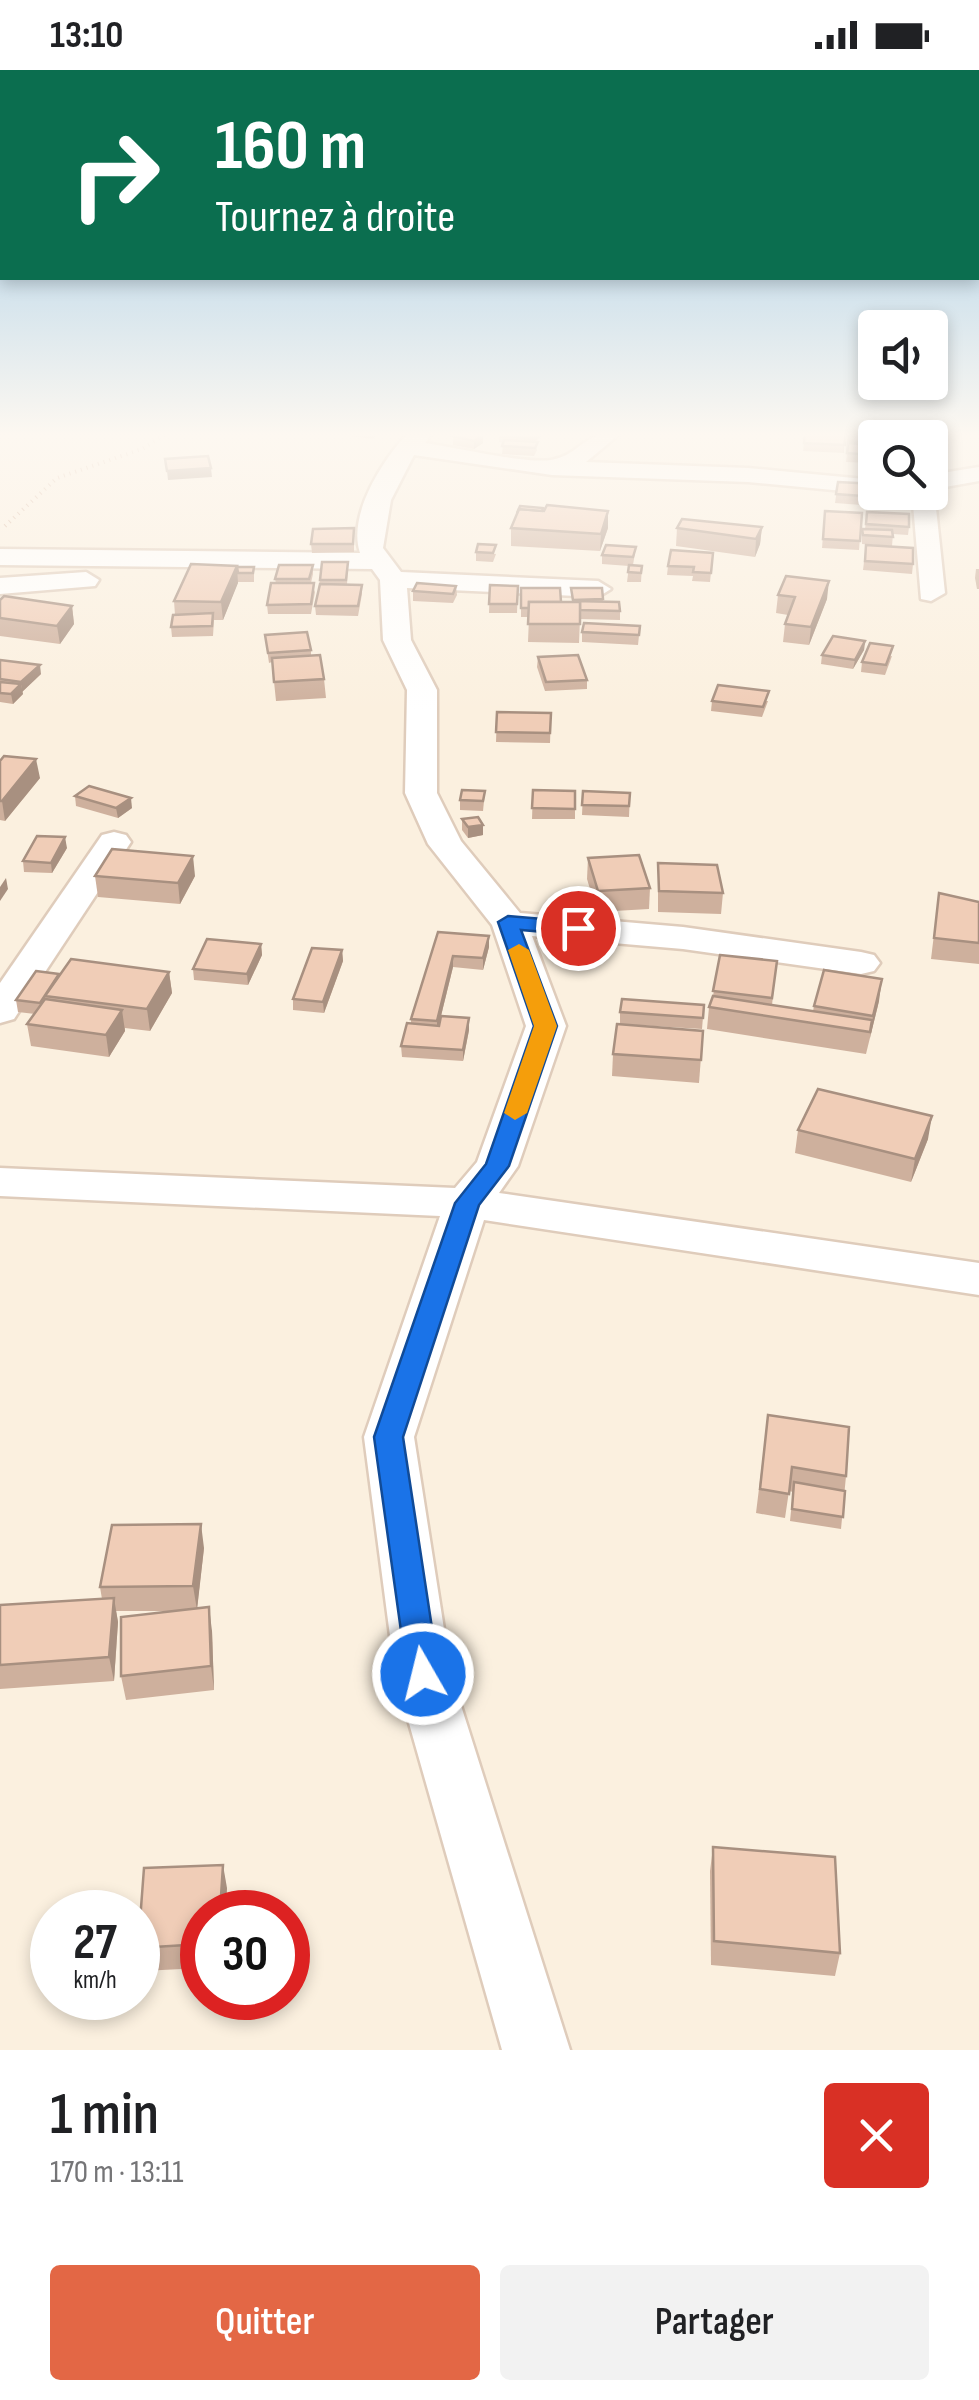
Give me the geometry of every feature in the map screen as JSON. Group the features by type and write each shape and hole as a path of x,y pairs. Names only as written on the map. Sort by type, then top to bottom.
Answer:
{"street":[{"path":"371,524 370,549 387,570 397,640 422,690 421,794 445,844 508,922 546,1026 497,1166 468,1203 389,1437 423,1674 536,2050"},
{"path":"926,524 931,593"},
{"path":"0,557 331,562 598,588"},
{"path":"0,586 142,574 293,568 331,562"},
{"path":"0,1011 114,842"},
{"path":"508,922 683,938 861,963"},
{"path":"0,1182 468,1203 979,1278"}],"building":[{"path":"513,524 604,524 601,534 511,528"},
{"path":"679,524 762,527 756,539 677,528"},
{"path":"824,524 861,524 860,541 823,539"},
{"path":"354,528 353,544 311,544 313,529"},
{"path":"862,529 892,530 893,537 863,535"},
{"path":"478,544 496,545 493,553 476,552"},
{"path":"606,545 636,547 633,557 602,555"},
{"path":"866,545 913,548 913,564 865,561"},
{"path":"671,550 713,553 711,573 693,572 694,567 668,566"},
{"path":"322,562 348,562 346,580 320,580"},
{"path":"191,564 237,566 221,602 174,601"},
{"path":"279,565 313,565 309,579 275,579"},
{"path":"629,565 642,566 641,573 628,572"},
{"path":"237,567 254,567 253,573 238,573"},
{"path":"786,576 829,581 811,627 785,624 795,597 778,595"},
{"path":"271,583 314,583 311,604 267,605"},
{"path":"417,583 456,586 453,594 413,591"},
{"path":"320,584 362,585 358,606 315,606"},
{"path":"490,585 518,586 517,604 489,604"},
{"path":"521,588 560,588 561,602 529,602 529,608 521,608"},
{"path":"571,588 602,588 603,599 573,600"},
{"path":"4,596 72,606 57,626 0,618 0,600"},
{"path":"574,601 619,602 620,611 580,610 580,602"},
{"path":"529,602 580,602 580,624 528,624"},
{"path":"213,613 212,626 171,627 173,615"},
{"path":"584,623 640,626 639,635 582,632"},
{"path":"307,632 311,650 268,653 265,635"},
{"path":"833,636 865,641 855,660 822,655"},
{"path":"870,643 893,646 886,665 862,662"},
{"path":"320,655 324,679 274,682 272,658"},
{"path":"578,655 587,680 546,682 538,657"},
{"path":"0,660 40,665 21,682 0,679"},
{"path":"0,682 21,684 11,694 0,693"},
{"path":"718,685 769,691 763,707 712,701"},
{"path":"497,712 551,713 550,733 496,732"},
{"path":"4,756 36,759 0,801 0,761"},
{"path":"89,786 131,798 116,808 75,796"},
{"path":"462,790 485,791 483,801 460,800"},
{"path":"533,790 575,791 575,809 532,808"},
{"path":"583,791 630,793 629,806 582,805"},
{"path":"478,817 483,825 468,827 462,819"},
{"path":"37,836 65,837 51,863 23,861"},
{"path":"112,849 193,856 178,883 95,876"},
{"path":"639,855 650,888 598,891 588,858"},
{"path":"658,863 717,865 723,893 659,891"},
{"path":"939,893 979,902 979,943 934,938"},
{"path":"438,932 489,936 483,958 453,956 437,1021 411,1019"},
{"path":"207,939 261,944 247,974 193,969"},
{"path":"312,948 342,950 323,1002 293,999"},
{"path":"720,955 777,961 772,998 713,991"},
{"path":"71,959 169,972 147,1009 45,996"},
{"path":"824,970 882,979 873,1016 814,1006"},
{"path":"36,971 59,974 40,1003 16,1000"},
{"path":"713,996 872,1020 870,1032 709,1007"},
{"path":"45,999 122,1010 106,1035 27,1024"},
{"path":"622,999 704,1005 703,1018 620,1012"},
{"path":"441,1016 469,1018 463,1050 401,1046 407,1023 439,1026"},
{"path":"617,1024 703,1031 701,1060 613,1054"},
{"path":"818,1089 932,1116 915,1159 798,1130"},
{"path":"768,1415 849,1427 846,1476 792,1467 789,1494 760,1489"},
{"path":"794,1482 845,1491 843,1517 792,1509"},
{"path":"201,1524 193,1586 100,1587 112,1525"},
{"path":"114,1598 109,1657 0,1665 0,1605"},
{"path":"209,1607 211,1666 121,1676 121,1617"},
{"path":"713,1847 835,1857 840,1953 714,1941"},
{"path":"223,1865 221,1890 180,1890 180,1945 160,1947 160,1890 142,1890 144,1868"}],"slow traffic":[{"path":"515,1113 546,1026 519,950"}],"route":[{"path":"423,1674 389,1437 468,1203 497,1166 546,1026 508,922 578,928"}]}
